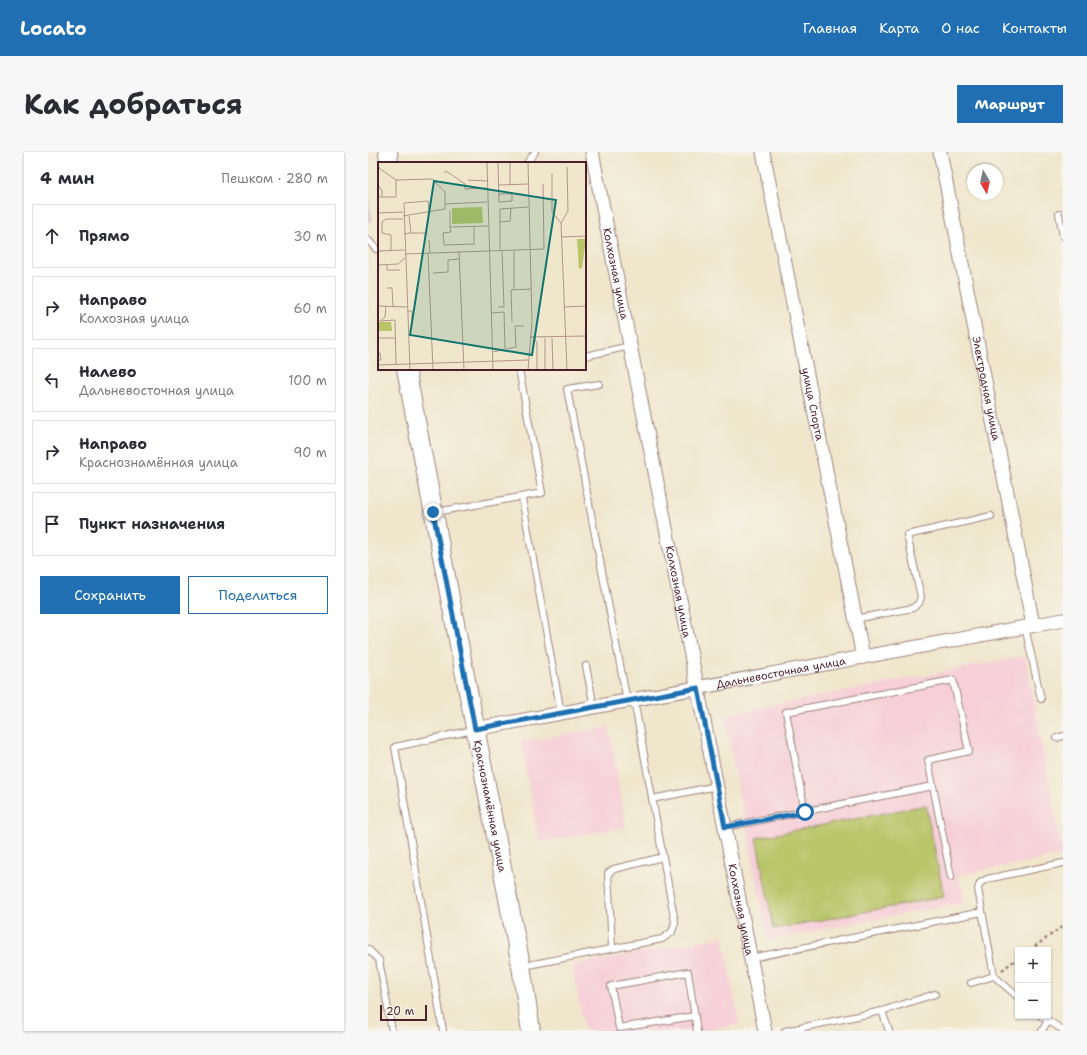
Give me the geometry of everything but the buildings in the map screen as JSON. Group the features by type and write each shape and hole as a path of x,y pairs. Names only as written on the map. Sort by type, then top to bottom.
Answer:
{"street":[{"path":"388,152 389,162"},
{"name":"Колхозная улица","path":"592,152 765,1031"},
{"name":"улица Спорта","path":"762,152 863,657"},
{"name":"Электродная улица","path":"940,152 1029,626"},
{"name":"Краснознамённая улица","path":"406,370 521,966 531,1031"},
{"name":"Дальневосточная улица","path":"475,729 1063,620"}],"lane":[{"path":"528,162 535,152"},
{"path":"1059,214 1063,236"},
{"path":"368,240 378,249"},
{"path":"368,249 378,249"},
{"path":"586,356 630,346"},
{"path":"433,512 522,498 542,493 519,370"},
{"path":"521,966 662,939 672,932 675,922 652,799 630,700 567,389 599,384"},
{"path":"522,498 561,713"},
{"path":"856,618 913,608 919,603 921,597 907,535 991,516"},
{"path":"1029,626 1040,699"},
{"path":"586,666 594,707"},
{"path":"805,812 786,712 953,680 969,751 928,760 951,877"},
{"path":"443,1031 395,747 475,729"},
{"path":"652,799 717,786"},
{"path":"725,827 933,786"},
{"path":"612,948 608,873 614,868 662,858"},
{"path":"1015,994 994,976 978,889 980,883 987,879 1063,863"},
{"path":"751,958 982,912"},
{"path":"368,949 379,960 392,1031"},
{"path":"695,1016 619,1028 612,986 688,972 695,1016 697,1031"},
{"path":"971,983 994,976"},
{"path":"785,1031 882,1011 935,994"},
{"path":"882,1011 889,1031"},
{"path":"1044,1019 1063,1030"},
{"path":"1042,1031 1047,1022"}],"path":[{"path":"1034,947 1063,926"},
{"path":"994,976 1015,960"}],"shaded area":[{"path":"368,194 372,221 368,222"},
{"path":"1025,656 1063,855 959,875 964,902 768,940 724,715"},
{"path":"609,727 626,827 539,842 521,742"},
{"path":"723,937 739,1024 699,1031 585,1031 572,965"}],"green space":[{"path":"926,805 944,897 774,929 756,838"}],"route":[{"path":"433,512 475,729 698,688 725,827 805,812"}]}
